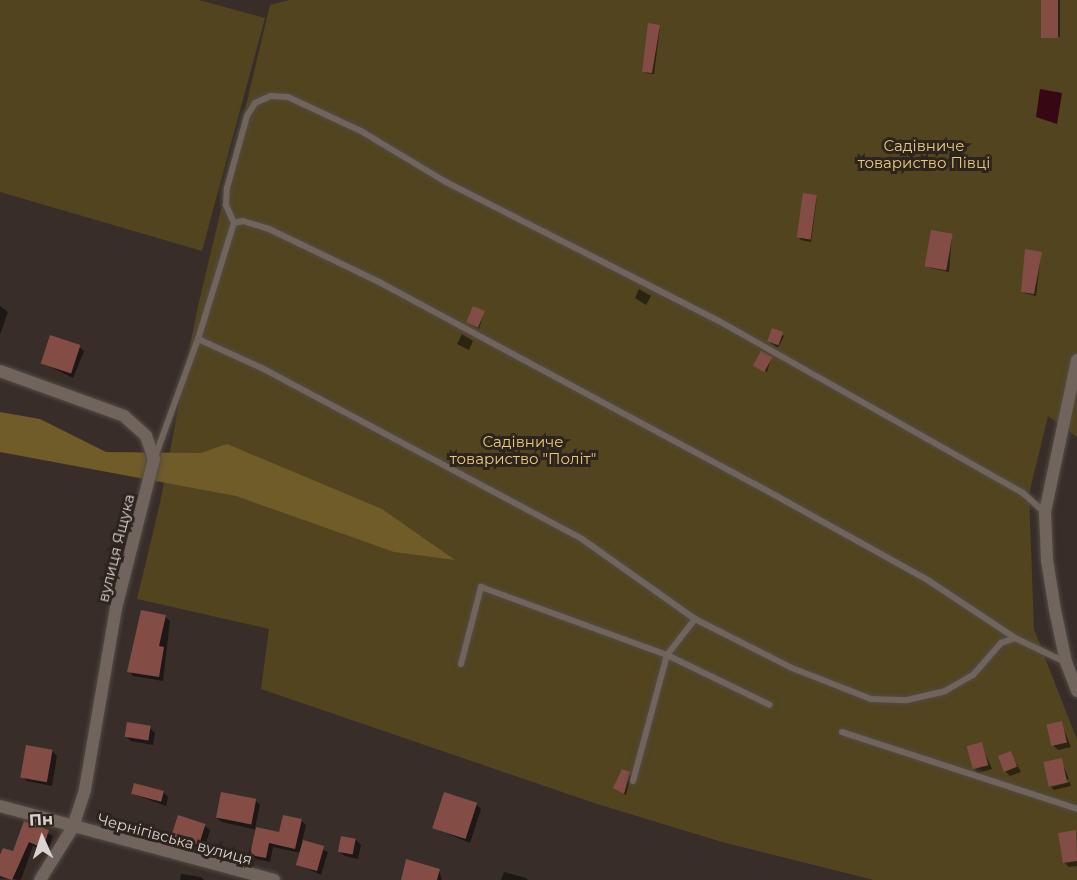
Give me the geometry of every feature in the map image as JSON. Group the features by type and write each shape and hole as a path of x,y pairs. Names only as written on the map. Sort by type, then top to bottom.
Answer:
{"street":[{"path":"1077,360 1045,513 1047,560 1066,662 1077,691"},
{"path":"0,371 124,416 146,436 154,459"},
{"name":"вулиця Ящука","path":"39,880 73,827 87,780 116,608 154,459"},
{"name":"Чернігівська вулиця","path":"0,806 274,880"}],"lane":[{"path":"154,459 198,339 234,223 226,205 227,188 247,116 255,103 271,96 288,97 361,131 446,182 719,321 1023,492 1045,513"},
{"path":"234,223 243,221 269,229 381,284 765,490 929,581 1015,638 1066,662"},
{"path":"198,339 262,368 582,539 695,618 792,668 870,699 907,700 945,692 973,675 1001,643 1015,638"},
{"path":"460,664 481,587 667,655 770,705"},
{"path":"633,781 667,655 695,618"},
{"path":"842,732 1077,808"}],"green space":[{"path":"0,0 199,0 265,18 202,251 0,192"},
{"name":"Садівниче товариство \"Політ\"","path":"289,0 1077,0 1077,437 1048,416 1029,494 1034,629 1077,740 1077,880 874,880 722,842 594,803 261,689 269,629 137,599 160,503 197,310 270,5"}],"shaded area":[{"path":"1040,89 1062,93 1057,124 1036,117"},
{"path":"0,412 40,419 106,452 201,453 227,444 382,509 455,560 394,552 236,496 0,452"}],"building":[{"path":"1041,0 1058,0 1058,38 1041,38"},
{"path":"648,23 660,25 652,73 642,72"},
{"path":"803,193 817,195 811,240 797,238"},
{"path":"931,230 953,234 946,270 925,266"},
{"path":"1025,249 1042,252 1034,294 1021,292"},
{"path":"473,306 485,311 478,328 466,323"},
{"path":"772,328 783,332 778,345 767,341"},
{"path":"50,335 80,345 71,373 41,364"},
{"path":"761,351 772,357 764,372 753,366"},
{"path":"141,610 166,615 159,646 164,647 159,677 127,672"},
{"path":"1062,721 1067,742 1051,746 1046,725"},
{"path":"127,722 151,726 148,741 125,737"},
{"path":"982,742 988,765 973,769 967,746"},
{"path":"26,745 53,750 47,782 20,777"},
{"path":"1011,751 1017,767 1004,772 998,756"},
{"path":"1062,758 1067,782 1049,786 1043,762"},
{"path":"622,769 630,772 624,794 613,788"},
{"path":"134,783 164,791 161,802 131,794"},
{"path":"221,792 256,799 251,824 216,818"},
{"path":"444,792 477,803 466,839 432,828"},
{"path":"178,815 206,824 199,845 171,836"},
{"path":"283,815 302,819 295,849 269,843 266,858 250,855 256,827 279,832"},
{"path":"24,821 49,830 43,848 29,842 12,880 0,876 0,855 3,848 13,851"},
{"path":"1076,830 1077,861 1063,863 1058,833"},
{"path":"341,836 356,839 353,855 338,852"},
{"path":"303,840 324,846 317,871 296,865"},
{"path":"406,859 440,869 437,880 401,880"}],"park label":[{"name":"Садівниче товариство Півці","path":"924,154"}]}
